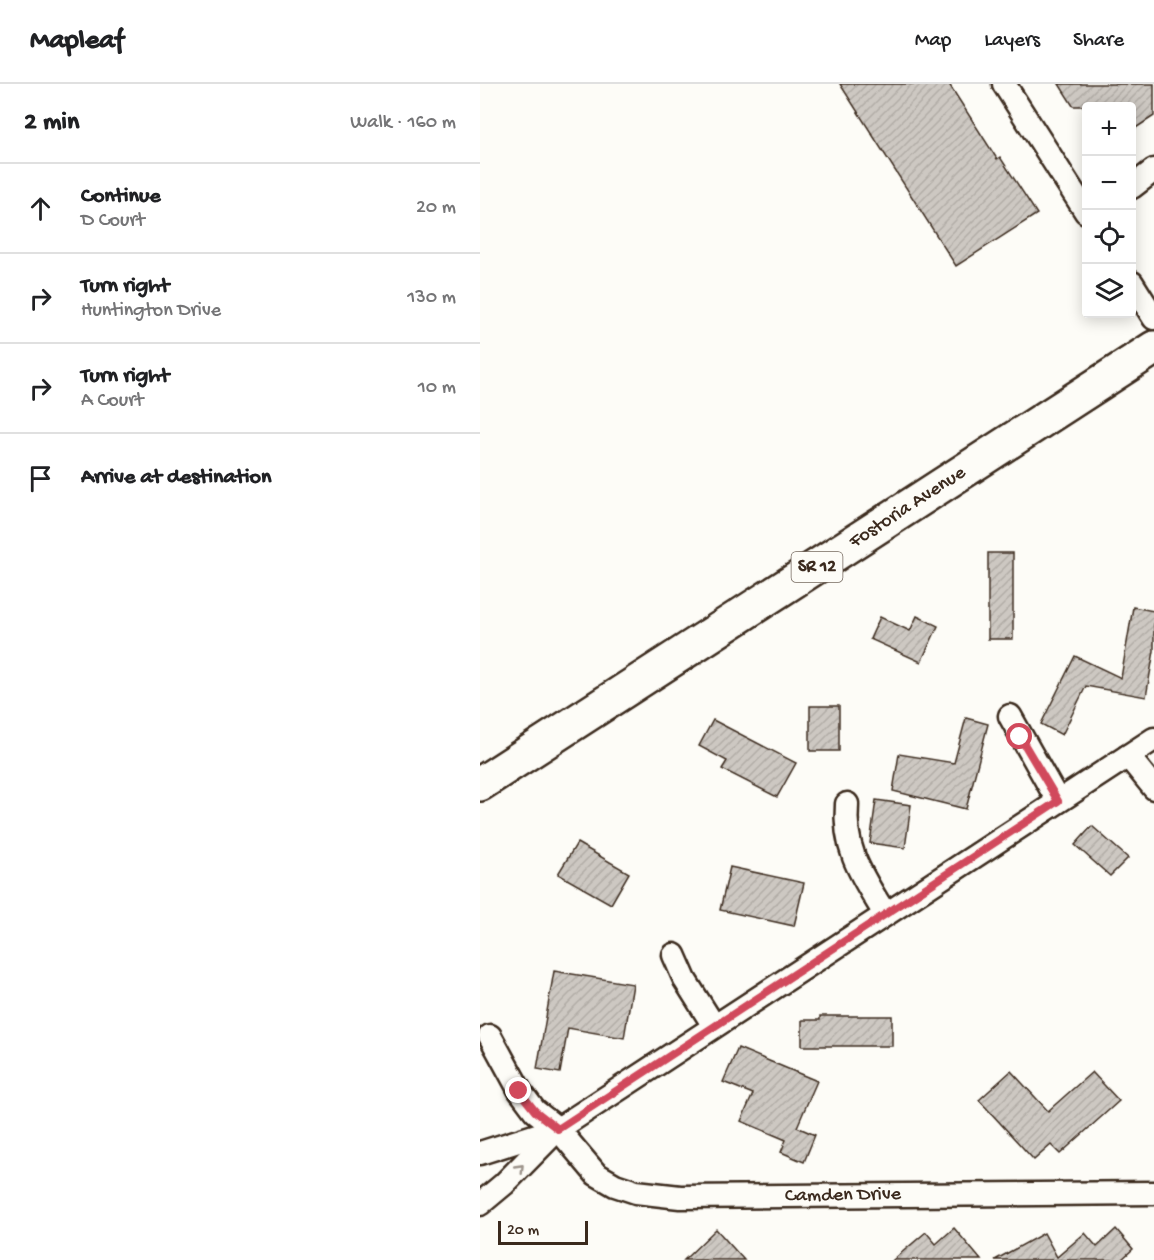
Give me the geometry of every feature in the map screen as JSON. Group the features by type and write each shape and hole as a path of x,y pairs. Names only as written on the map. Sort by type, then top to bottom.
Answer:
{"main road":[{"name":"Fostoria Avenue","path":"480,784 1154,348"}],"street":[{"path":"1004,84 1085,210"},
{"path":"1136,183 1154,170"},
{"path":"1136,291 1154,318"},
{"path":"1010,716 1058,801"},
{"path":"480,1204 504,1184 558,1129 1154,739"},
{"path":"1128,756 1154,788"},
{"path":"847,804 845,827 849,848 885,914"},
{"path":"674,955 685,980 714,1026"},
{"name":"Camden Drive","path":"490,1036 519,1091 535,1111 558,1129 596,1174 615,1185 636,1192 680,1197 1154,1192"},
{"path":"480,1153 558,1129"}],"building":[{"path":"840,84 949,84 997,159 1000,157 1037,214 956,266"},
{"path":"1059,84 1154,84 1154,116 1136,128 1136,102 1082,102 1082,106 1073,106"},
{"path":"988,553 1013,553 1013,639 988,639"},
{"path":"1133,607 1154,611 1154,651 1146,697 1086,686 1062,735 1041,724 1075,656 1121,678"},
{"path":"917,616 938,626 921,662 870,639 880,617 910,631"},
{"path":"810,706 839,706 839,751 810,751"},
{"path":"966,718 988,724 966,809 893,791 899,754 954,763"},
{"path":"713,720 796,763 777,797 722,769 727,761 699,746"},
{"path":"876,800 911,805 905,848 870,843"},
{"path":"1092,826 1128,858 1110,876 1075,845"},
{"path":"577,843 629,873 611,904 558,874"},
{"path":"730,867 804,883 794,926 720,910"},
{"path":"554,971 633,984 624,1038 568,1028 560,1073 537,1069"},
{"path":"820,1016 892,1016 892,1046 802,1046 802,1020 820,1020"},
{"path":"738,1048 817,1081 797,1127 815,1135 804,1162 781,1152 786,1140 741,1121 753,1094 723,1082"},
{"path":"1011,1071 1048,1111 1092,1072 1119,1101 1060,1154 1051,1145 1034,1160 979,1100"},
{"path":"954,1228 981,1260 893,1260 926,1232 936,1244"},
{"path":"716,1229 744,1260 684,1260"},
{"path":"1116,1229 1133,1249 1121,1260 995,1260 1044,1233 1057,1257 1085,1233 1097,1247"}],"route":[{"path":"519,1091 535,1111 558,1129 1058,801 1020,737"}]}
